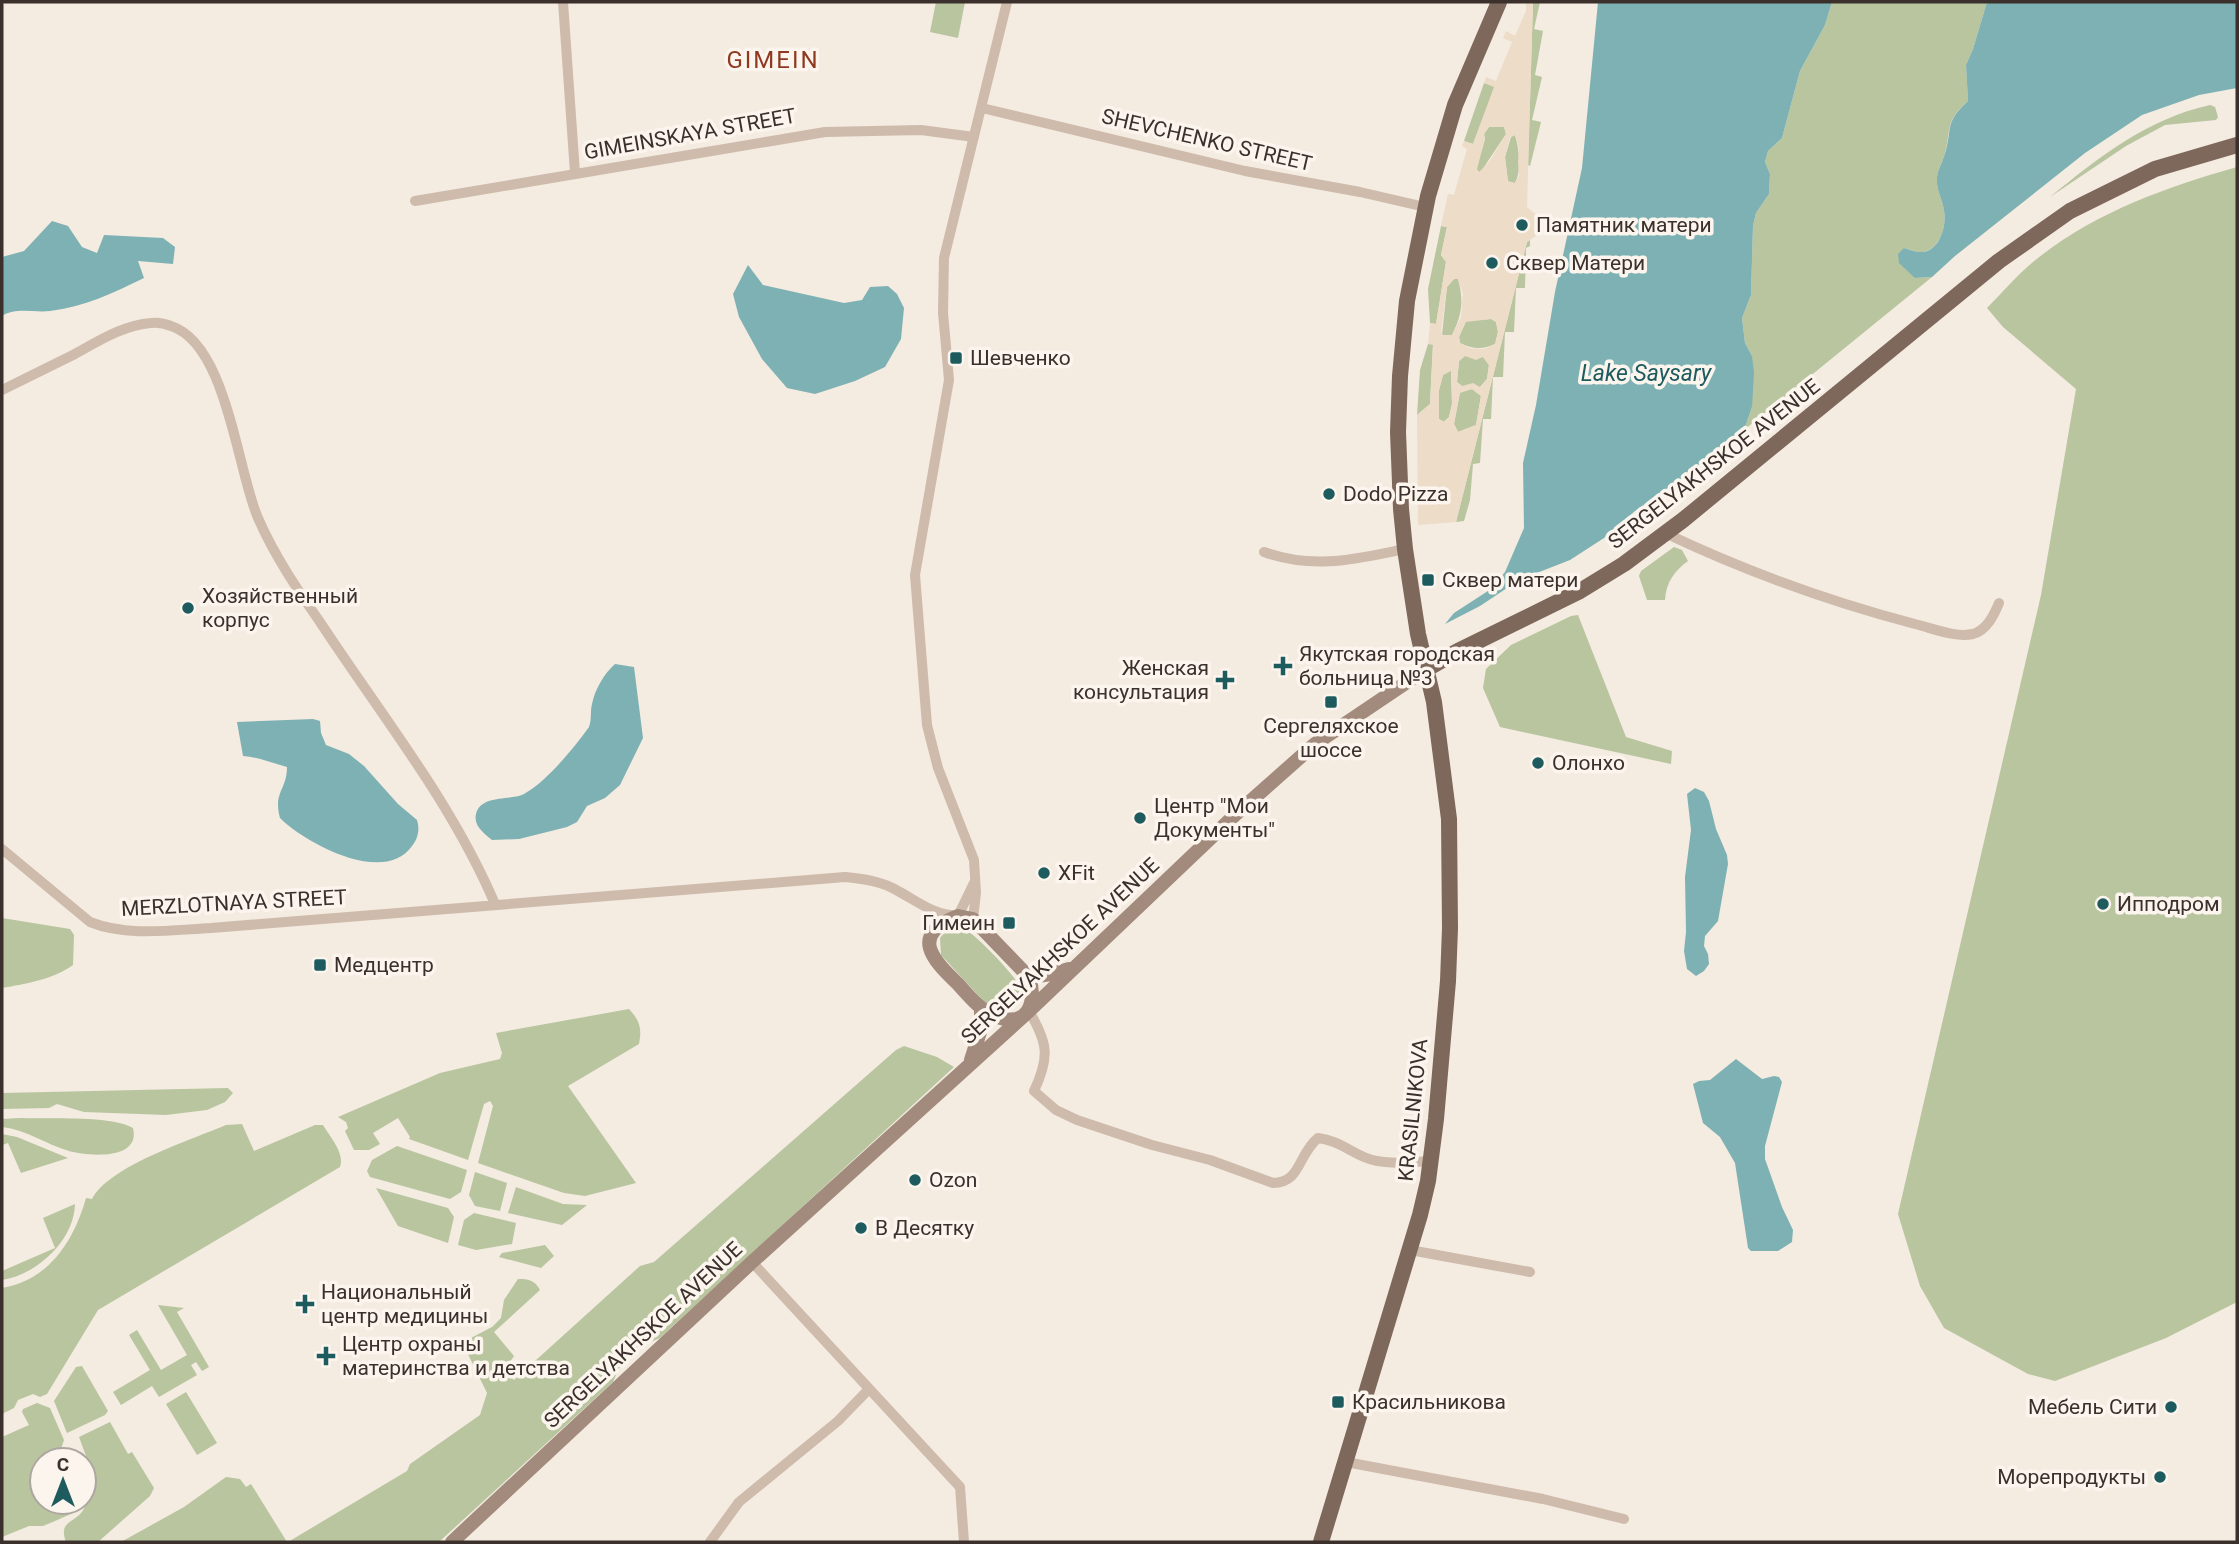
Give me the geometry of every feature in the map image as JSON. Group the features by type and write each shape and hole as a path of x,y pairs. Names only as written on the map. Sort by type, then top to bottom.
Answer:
{"main road":[{"name":"KRASILNIKOVA","path":"1321,1542 1420,1216 1431,1161 1448,981 1449,819 1434,702 1425,670 1405,550 1398,432 1401,376 1407,301 1425,207 1455,105 1499,2"},
{"name":"SERGELYAKHSKOE AVENUE","path":"452,1542 752,1262 1029,1011 1236,814 1315,744 1425,670 1580,591 1624,564 1998,261 2070,211 2155,169 2237,145"},
{"path":"965,918 1029,976 1033,995 1029,1011 1007,1019 994,1016 981,1008 934,960 929,947 937,927 965,918"},
{"path":"1029,976 1052,974 1073,968"},
{"path":"969,1065 981,1030 981,1008"}],"street":[{"path":"563,2 575,173"},
{"path":"919,904 941,915 965,918 975,881 974,860 938,768 927,725 915,584 949,380 943,313 944,258 1007,2"},
{"name":"SHEVCHENKO STREET","path":"982,108 1245,171 1425,207"},
{"name":"GIMEINSKAYA STREET","path":"415,201 825,132 921,130 974,137"},
{"path":"2,390 117,332 137,326 152,322 174,326 191,339 208,360 226,401 252,505 267,537 342,656 434,788 480,868 495,905"},
{"path":"1665,533 1811,592 1887,617 1956,634 1974,634 1992,621 1999,603"},
{"path":"1264,552 1285,559 1322,563 1405,550"},
{"name":"MERZLOTNAYA STREET","path":"2,849 90,922 105,928 211,928 845,877 876,881 919,904"},
{"path":"919,904 937,927"},
{"path":"1029,1011 1039,1027 1046,1058 1034,1091 1056,1110 1077,1120 1152,1145 1210,1160 1273,1183 1284,1183 1292,1178 1309,1145 1318,1138 1330,1139 1367,1158 1396,1164 1431,1161"},
{"path":"1410,1250 1530,1272"},
{"path":"752,1262 960,1487 964,1542"},
{"path":"715,1541 739,1502 838,1421 869,1389"},
{"path":"1346,1462 1543,1499 1624,1519"}],"green space":[{"path":"936,2 965,2 958,38 930,32"},
{"path":"1533,2 1540,2 1534,29 1543,31 1535,75 1542,77 1532,120 1541,122 1530,166 1528,165"},
{"path":"1832,2 1987,2 1966,65 1968,101 1951,122 1938,173 1938,187 1945,217 1943,231 1937,243 1927,251 1918,252 1904,248 1915,278 1932,277 1744,430 1752,407 1752,356 1745,343 1742,318 1751,295 1753,226 1756,213 1769,194 1770,174 1765,162 1768,151 1782,138 1800,71 1825,25"},
{"path":"1484,83 1495,86 1473,144 1464,141"},
{"path":"2210,105 2215,107 2218,117 2216,120 2165,125 2126,146 2050,197 2125,141 2165,120"},
{"path":"1489,127 1504,127 1506,134 1480,173 1476,169 1484,134"},
{"path":"1515,135 1519,166 1515,183 1508,182 1505,157 1511,137"},
{"name":"Ипподром","path":"2237,167 2237,1302 2166,1338 2055,1381 2028,1374 1944,1328 1920,1286 1898,1214 2041,595 2076,389 2003,327 1987,308 2033,262 2079,230 2157,193"},
{"path":"1441,226 1447,227 1441,255 1446,262 1436,324 1430,323 1428,289"},
{"path":"1530,240 1530,246 1526,248 1525,288 1516,288 1514,332 1505,332 1503,377 1493,377 1491,419 1483,419 1480,463 1473,464 1470,500 1464,521 1456,522 1527,242"},
{"path":"1454,279 1458,279 1460,287 1460,314 1452,335 1442,335 1447,287"},
{"path":"1491,319 1496,322 1498,332 1495,344 1478,348 1460,343 1459,337 1466,321"},
{"path":"1428,344 1433,344 1430,404 1417,415 1420,370"},
{"path":"1465,356 1483,357 1489,365 1487,379 1480,387 1462,386 1457,382 1459,361"},
{"path":"1451,370 1452,404 1449,417 1444,422 1439,419 1439,390 1443,375"},
{"path":"1472,389 1481,396 1476,425 1458,432 1454,424 1460,392"},
{"path":"1674,547 1682,550 1688,561 1672,578 1665,600 1647,600 1639,576 1641,571"},
{"path":"1578,615 1626,737 1672,751 1671,764 1500,727 1483,688 1486,669 1511,645"},
{"path":"2,918 70,929 74,935 73,965 30,983 2,988"},
{"path":"962,927 983,944 1015,979 1020,989 1014,1005 1002,1009 989,1007 941,955 940,938 948,929"},
{"path":"629,1009 639,1025 639,1044 568,1086 636,1183 585,1196 564,1193 478,1163 493,1106 490,1101 484,1104 468,1160 409,1139 398,1118 373,1133 380,1144 369,1150 354,1150 345,1131 348,1128 346,1122 338,1117 440,1073 500,1059 502,1053 496,1033"},
{"path":"904,1046 937,1057 954,1067 660,1338 630,1353 613,1382 439,1542 288,1542 407,1471 410,1464 480,1415 487,1393 464,1346 469,1339 492,1327 501,1318 504,1300 518,1279 531,1281 540,1290 494,1332 514,1356 505,1369 514,1380 640,1266 654,1262 896,1050"},
{"path":"228,1088 233,1093 225,1102 207,1110 166,1115 84,1112 57,1104 49,1108 2,1109 2,1093"},
{"path":"2,1119 110,1121 133,1128 133,1139 129,1146 111,1154 77,1153 20,1131 2,1127"},
{"path":"242,1124 254,1151 315,1125 323,1125 339,1151 340,1167 98,1310 47,1394 40,1397 33,1394 18,1400 14,1408 2,1414 2,1288 19,1284 46,1267 67,1243 86,1198 92,1199 101,1187 115,1176 173,1146 226,1125"},
{"path":"2,1134 17,1137 68,1158 21,1173 8,1143 2,1145"},
{"path":"397,1146 467,1170 461,1192 450,1199 370,1177 367,1171 372,1160"},
{"path":"475,1172 507,1183 500,1211 475,1206 469,1195"},
{"path":"516,1187 563,1204 587,1205 562,1225 508,1213"},
{"path":"376,1188 448,1208 454,1217 448,1243 398,1226"},
{"path":"75,1204 68,1231 51,1254 28,1271 2,1280 2,1271 55,1248 43,1218"},
{"path":"474,1213 516,1223 512,1244 476,1250 458,1245 464,1220"},
{"path":"545,1245 554,1256 541,1268 499,1257 502,1253"},
{"path":"158,1305 184,1308 177,1312 209,1367 202,1371 196,1362 191,1365 197,1375 159,1397 152,1386 121,1405 113,1392 150,1370 129,1335 137,1330 161,1370 187,1355"},
{"path":"82,1366 108,1411 105,1415 67,1433 54,1401 76,1367"},
{"path":"186,1392 217,1443 197,1455 166,1404"},
{"path":"37,1403 50,1408 64,1440 62,1446 28,1446 28,1516 66,1516 43,1526 29,1526 2,1537 2,1437 29,1425 23,1409"},
{"path":"110,1422 128,1454 132,1452 154,1488 150,1496 98,1542 66,1542 64,1534 66,1525 78,1516 98,1516 98,1446 82,1446 79,1437"},
{"path":"226,1477 240,1479 246,1487 251,1484 287,1542 121,1542 184,1507"}],"shaded area":[{"name":"Сквер Матери","path":"1526,2 1533,2 1527,207 1538,216 1540,229 1537,235 1527,242 1456,522 1418,525 1417,415 1430,404 1433,345 1428,344 1430,323 1436,324 1446,262 1441,255 1447,227 1441,226 1448,194 1454,195 1467,149 1462,146 1464,141 1473,144 1494,87 1484,83 1486,77 1496,81 1512,42 1503,38 1506,31 1515,36 1526,11","holes":["1489,127 1504,127 1506,134 1489,162 1479,172 1477,169 1484,134","1515,135 1519,149 1519,176 1515,183 1508,181 1505,157 1510,137","1454,279 1458,279 1463,294 1461,317 1452,335 1443,335 1441,332 1447,287","1491,319 1496,322 1498,332 1495,344 1484,349 1470,348 1460,343 1459,337 1466,322","1465,356 1476,360 1483,357 1489,365 1487,379 1480,387 1473,383 1462,386 1457,382 1459,361","1451,371 1452,404 1449,417 1443,422 1439,419 1439,390 1443,375","1472,389 1481,396 1476,425 1458,432 1454,424 1460,393"]}],"water":[{"name":"Lake Saysary","path":"1598,2 1832,2 1825,25 1800,71 1782,138 1768,151 1765,162 1770,174 1769,194 1756,213 1753,226 1751,295 1742,318 1745,343 1752,356 1754,373 1752,407 1744,430 1635,511 1604,538 1570,560 1519,580 1480,606 1445,624 1454,613 1491,589 1505,572 1524,528 1523,463 1536,405 1555,292 1582,168"},
{"path":"1987,2 2237,2 2237,88 2199,95 2142,115 2085,153 1932,277 1915,278 1899,263 1898,254 1904,248 1918,252 1927,251 1937,243 1943,231 1945,217 1938,187 1938,173 1952,122 1968,101 1966,65"},
{"path":"52,221 68,226 82,247 97,253 104,235 163,238 175,247 173,264 138,261 144,278 98,299 63,309 19,311 2,316 2,257 24,251"},
{"path":"748,265 763,285 844,303 862,300 870,287 888,286 897,294 904,308 901,339 885,367 855,381 815,394 787,388 762,359 739,317 733,294"},
{"path":"615,664 634,667 643,738 620,785 605,798 587,806 577,822 567,827 519,839 492,840 476,822 479,808 490,801 524,794 559,764 589,727 595,693"},
{"path":"320,721 326,745 349,754 364,766 398,804 417,820 416,840 399,857 383,862 345,856 307,839 280,818 278,802 287,767 243,756 237,722"},
{"path":"1695,788 1704,792 1709,801 1728,864 1718,921 1705,936 1704,946 1709,964 1696,976 1687,969 1684,951 1685,877 1691,830 1687,794"},
{"path":"1736,1059 1762,1079 1774,1076 1779,1077 1782,1082 1765,1146 1765,1159 1793,1230 1792,1242 1778,1251 1751,1251 1748,1248 1735,1163 1720,1137 1703,1123 1693,1084 1710,1080"}],"place":[{"name":"Памятник матери","path":"1522,225"},
{"name":"Сквер Матери","path":"1492,263"},
{"name":"Шевченко","path":"956,358"},
{"name":"Dodo Pizza","path":"1329,494"},
{"name":"Сквер матери","path":"1428,580"},
{"name":"Хозяйственный корпус","path":"188,608"},
{"name":"Якутская городская больница №3","path":"1283,666"},
{"name":"Женская консультация","path":"1225,680"},
{"name":"Сергеляхское шоссе","path":"1331,702"},
{"name":"Олонхо","path":"1538,763"},
{"name":"Центр \"Мои Документы\"","path":"1140,818"},
{"name":"XFit","path":"1044,873"},
{"name":"Ипподром","path":"2103,904"},
{"name":"Гимеин","path":"1009,923"},
{"name":"Медцентр","path":"320,965"},
{"name":"Ozon","path":"915,1180"},
{"name":"В Десятку","path":"861,1228"},
{"name":"Национальный центр медицины","path":"305,1304"},
{"name":"Центр охраны материнства и детства","path":"326,1356"},
{"name":"Красильникова","path":"1338,1402"},
{"name":"Мебель Сити","path":"2171,1407"},
{"name":"Морепродукты","path":"2160,1477"}],"district":[{"name":"GIMEIN","path":"773,60"}]}
